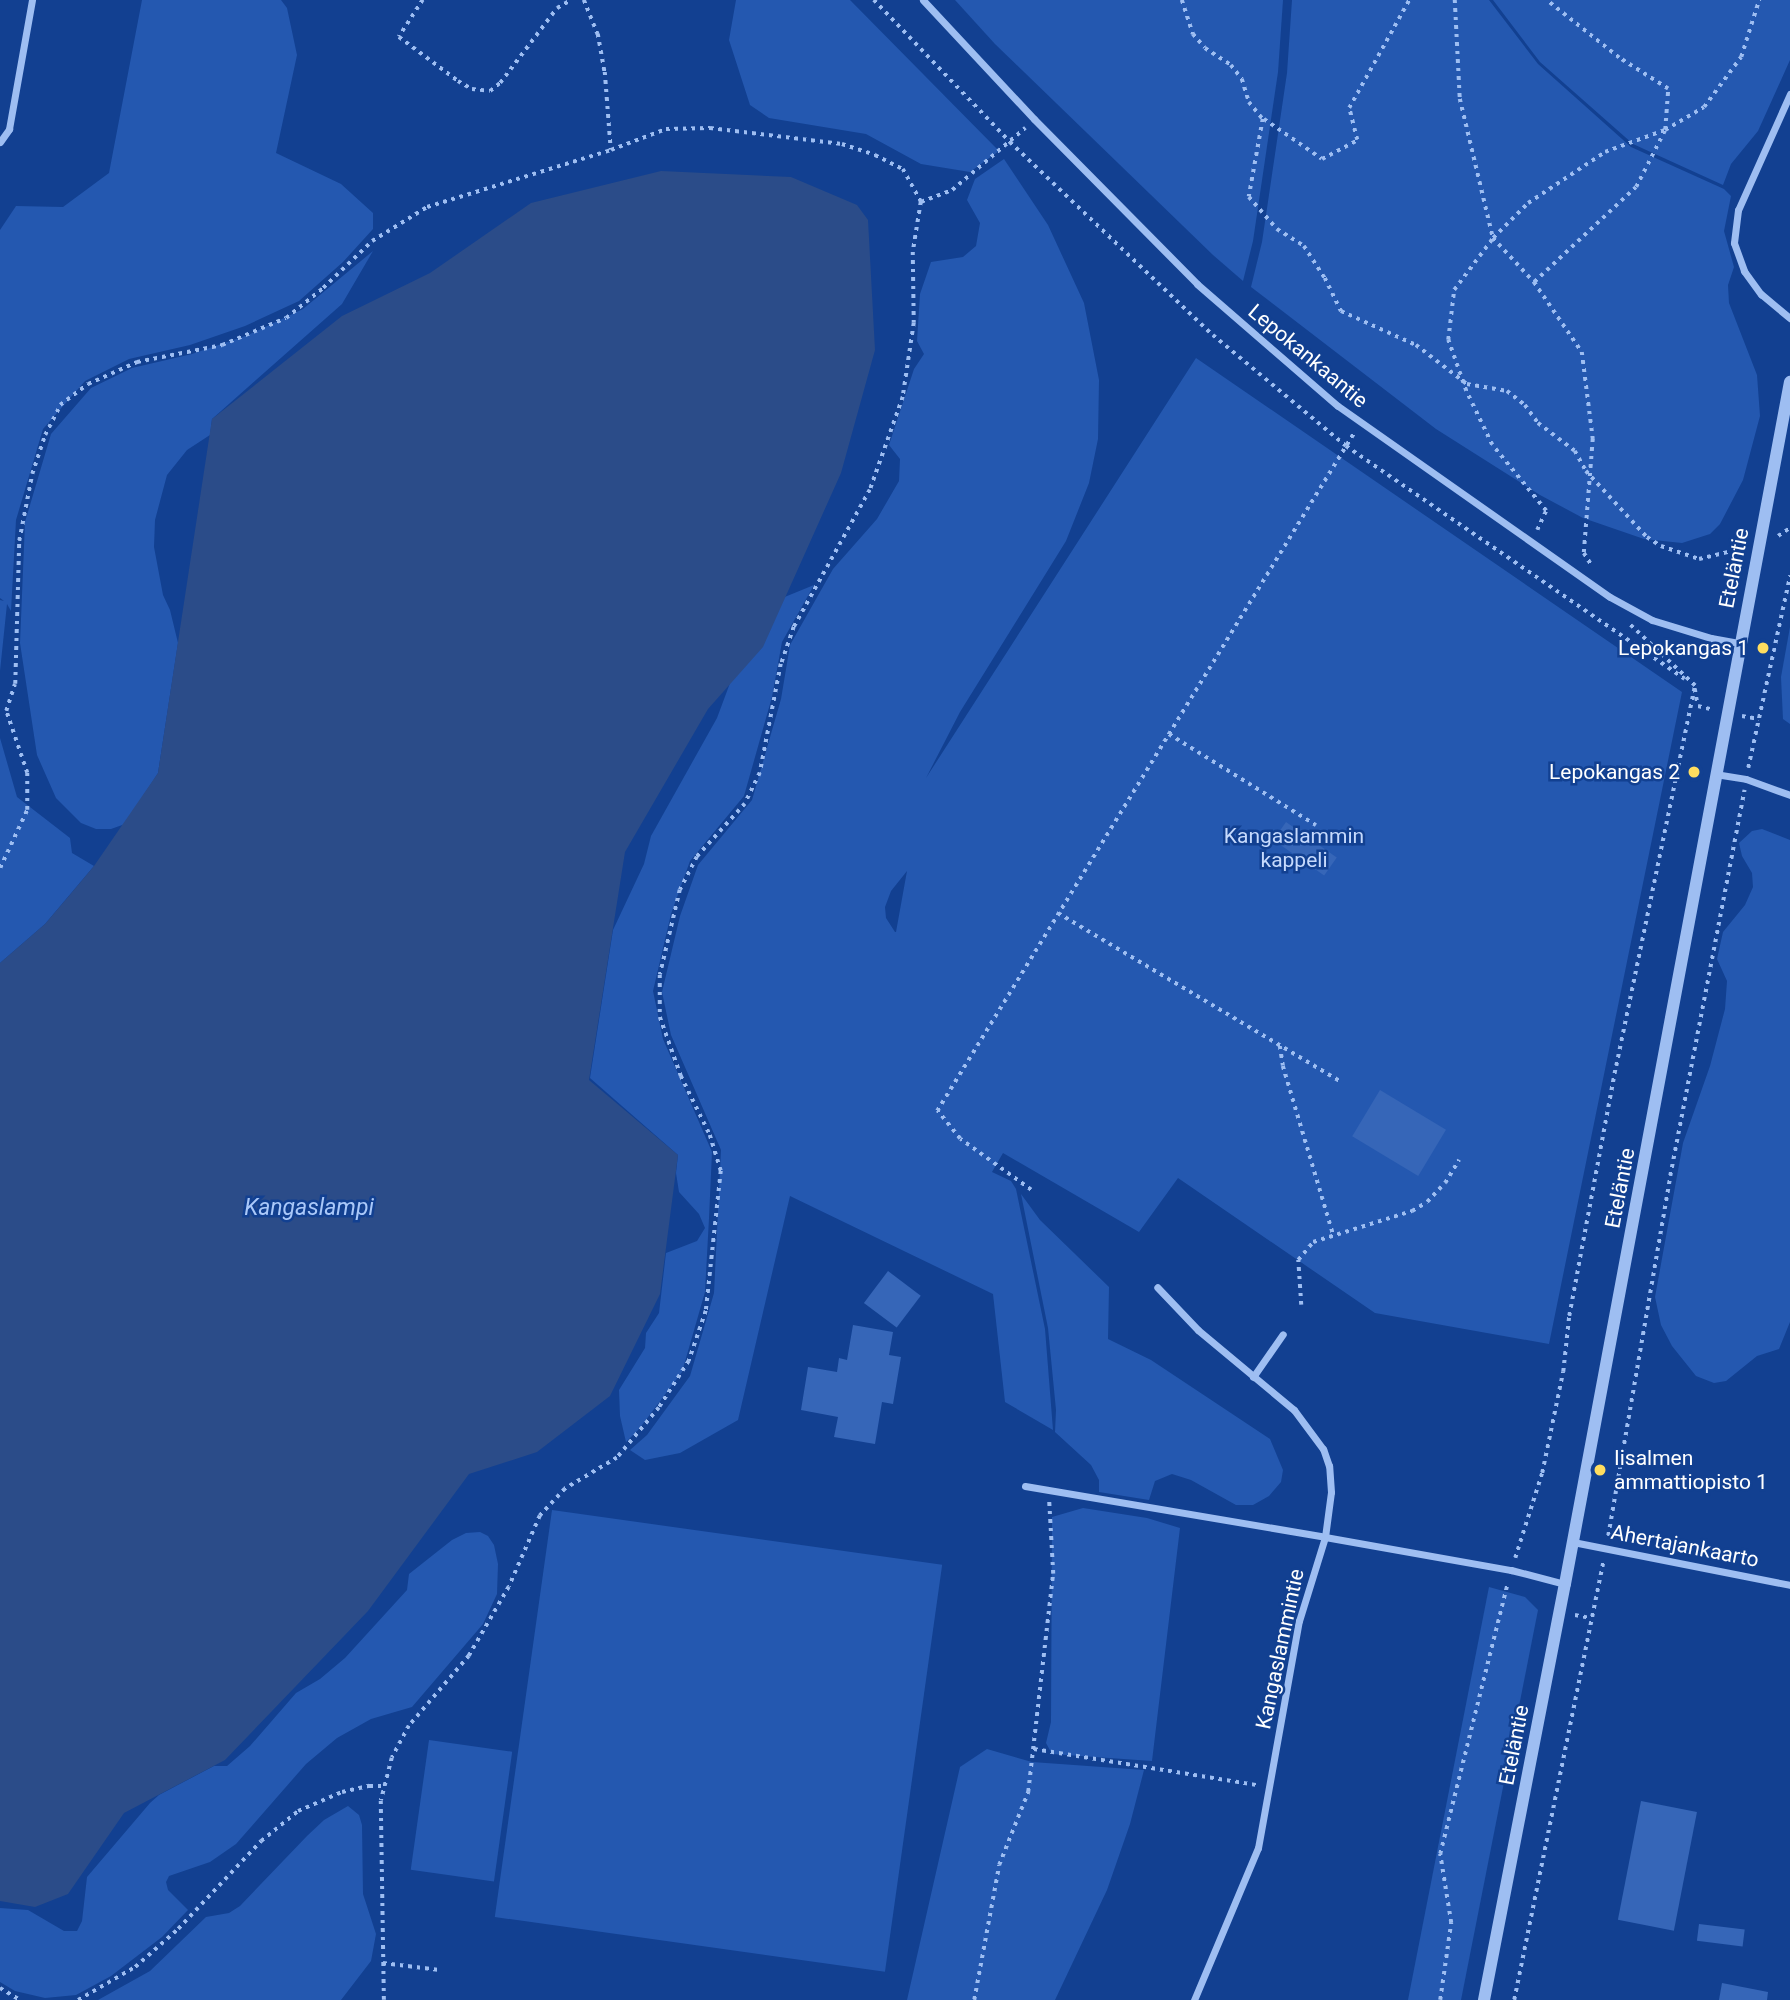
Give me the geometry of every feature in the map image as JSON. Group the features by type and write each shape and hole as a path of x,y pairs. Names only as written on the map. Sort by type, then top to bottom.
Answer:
{"street":[{"path":"0,142 9,129 32,0"},
{"name":"Lepokankaantie","path":"923,0 1034,119 1197,284 1360,422 1610,597 1652,620 1711,638 1739,643"},
{"path":"1790,94 1738,210 1734,243 1744,271 1761,294 1790,318"},
{"name":"Eteläntie","path":"1484,2000 1573,1542 1739,643 1790,382"},
{"path":"1715,774 1746,779 1790,795"},
{"name":"Kangaslammintie","path":"1157,1286 1198,1330 1294,1410 1323,1449 1329,1466 1331,1492 1325,1538 1299,1621 1258,1848 1194,2000"},
{"path":"1254,1377 1283,1334"},
{"path":"1025,1486 1511,1570 1565,1584"},
{"name":"Ahertajankaarto","path":"1573,1542 1790,1585"}],"path":[{"path":"423,0 399,37 458,81 472,89 490,91 500,83 557,8 571,0"},
{"path":"584,0 598,34 605,72 611,150"},
{"path":"1182,0 1194,34 1205,48 1231,65 1242,79 1249,102 1264,119 1322,159 1357,140 1349,108 1409,0"},
{"path":"1440,2000 1451,1923 1440,1854 1511,1570 1542,1473 1561,1384 1569,1316 1616,1066 1695,686 1622,617 1584,553 1593,439 1582,352 1534,282 1493,238 1460,99 1455,0"},
{"path":"1534,282 1636,187 1665,130 1668,89 1619,58 1546,0"},
{"path":"1532,542 1546,511 1492,445 1462,379 1447,340 1454,290 1493,238 1528,203 1605,152 1665,130 1704,107 1741,57 1759,0"},
{"path":"921,202 952,190 1034,119"},
{"path":"1264,119 1248,197 1277,229 1304,246 1325,278 1341,311 1416,345 1467,384 1507,391 1525,405 1538,423 1575,451 1590,474 1647,537 1699,559 1759,543 1790,528"},
{"path":"0,868 26,810 27,773 3,710 15,684 19,541 32,474 45,435 61,405 88,384 137,362 222,345 286,318 323,288 372,241 427,207 611,150 666,130 710,128 842,145 875,155 903,169 921,202 913,252 914,323 903,397 870,490 794,626 781,664 760,773 745,804 697,857 686,879 660,975 660,1017 681,1076 710,1135 721,1171 706,1311 689,1361 659,1408 617,1458 565,1489 540,1516 509,1587 469,1656 409,1726 392,1758 381,1801 384,2000"},
{"path":"1031,1190 960,1139 937,1111 1360,422"},
{"path":"1514,2000 1606,1547 1670,1176 1746,779 1790,576"},
{"path":"1168,734 1316,825"},
{"path":"1058,914 1342,1082"},
{"path":"1280,1046 1283,1066 1333,1234"},
{"path":"1301,1305 1297,1260 1313,1242 1412,1211 1427,1202 1445,1183 1459,1160"},
{"path":"974,2000 999,1865 1028,1792 1053,1574 1048,1489"},
{"path":"1034,1749 1270,1787"},
{"path":"78,2000 99,1990 144,1959 178,1930 261,1841 298,1811 342,1792 369,1786 385,1786"},
{"path":"383,1963 440,1970"},
{"path":"0,1988 20,2000"}],"green space":[{"path":"142,0 281,0 287,8 297,55 276,153 341,184 373,213 373,229 343,262 299,301 245,326 190,345 129,359 85,381 43,429 16,520 11,611 7,604 0,671 0,600 4,601 0,598 0,230 16,206 63,207 109,173"},
{"path":"736,0 850,0 999,151 970,172 921,164 866,134 769,118 750,105 729,40"},
{"path":"955,0 1283,0 1278,72 1253,241 1243,281 995,44"},
{"path":"1292,0 1489,0 1538,64 1631,147 1724,189 1731,196 1724,231 1734,267 1728,285 1729,303 1757,375 1760,416 1743,480 1720,524 1710,534 1682,543 1644,539 1583,518 1540,495 1436,429 1251,287 1262,242 1287,73"},
{"path":"1493,0 1790,0 1790,60 1758,131 1731,164 1723,185 1633,144 1540,62"},
{"name":"Kangaslammin kappeli","path":"1004,159 1048,225 1084,303 1099,380 1098,439 1089,483 1066,541 960,712 926,778 1196,358 1682,692 1549,1344 1375,1313 1178,1178 1139,1232 1003,1153 992,1172 1011,1181 1016,1189 1045,1329 1053,1430 1005,1402 993,1294 790,1196 738,1420 680,1453 645,1460 630,1450 647,1435 690,1376 714,1293 721,1150 671,1035 662,992 680,916 698,865 752,800 781,699 790,645 833,569 877,519 899,481 900,459 889,445 914,369 924,354 917,341 920,294 931,262 963,257 976,246 980,223 967,200 975,179","holes":["907,871 896,932 886,918 885,907 891,891"]},
{"path":"373,251 342,304 212,419 210,435 187,450 167,475 155,520 154,547 163,595 170,610 178,643 158,773 125,824 111,829 96,829 81,823 56,798 37,755 20,643 25,522 51,434 91,388 132,368 192,354 248,335 303,309"},
{"path":"814,585 782,642 772,697 744,796 690,861 671,914 653,991 663,1039 712,1152 705,1292 682,1372 626,1442 620,1416 619,1390 645,1348 646,1333 659,1313 666,1253 697,1241 705,1228 699,1214 679,1192 676,1173 678,1155 590,1078 613,930 644,864 651,836 717,718 758,608"},
{"path":"1790,627 1790,724 1783,719 1781,677"},
{"path":"0,738 17,797 70,838 72,853 94,866 45,924 0,963"},
{"path":"1762,829 1790,840 1790,1322 1779,1349 1757,1356 1726,1381 1714,1383 1696,1376 1672,1346 1661,1325 1655,1297 1683,1143 1710,1066 1725,1009 1727,981 1717,959 1723,932 1745,905 1753,887 1752,873 1742,856 1739,843 1752,831"},
{"path":"1021,1194 1040,1220 1109,1287 1108,1339 1151,1360 1270,1439 1283,1470 1281,1482 1269,1496 1253,1505 1236,1505 1191,1480 1172,1474 1155,1481 1149,1500 1099,1492 1099,1480 1091,1465 1055,1432 1056,1410 1048,1328"},
{"path":"1083,1508 1147,1518 1180,1528 1152,1761 1052,1754 1046,1743 1051,1722 1052,1517"},
{"path":"552,1510 942,1565 885,1972 495,1917"},
{"path":"480,1532 488,1536 494,1545 498,1564 497,1594 483,1624 412,1707 371,1719 337,1738 306,1764 236,1844 210,1862 169,1876 166,1882 168,1890 188,1910 162,1937 111,1976 76,1995 45,1998 15,1991 0,1982 0,1908 28,1910 64,1931 77,1931 82,1921 87,1877 150,1803 159,1795 214,1766 227,1766 250,1746 296,1693 320,1679 345,1658 407,1590 409,1574 452,1540 466,1533"},
{"path":"1489,1587 1525,1597 1538,1610 1461,2000 1408,2000"},
{"path":"429,1740 512,1752 494,1881 411,1870"},
{"path":"987,1749 1032,1762 1144,1770 1130,1824 1107,1890 1055,2000 907,2000 960,1767"},
{"path":"348,1806 359,1815 362,1825 363,1894 376,1934 371,1961 341,2000 98,2000 150,1971 206,1917 229,1913 240,1906 324,1820"}],"water":[{"name":"Kangaslampi","path":"661,171 791,177 857,205 868,220 875,350 841,473 763,647 708,709 625,852 589,1080 678,1155 660,1294 610,1396 537,1452 469,1474 368,1611 225,1760 124,1813 68,1894 35,1907 0,1901 0,963 45,924 94,866 158,773 212,419 342,316 430,273 531,203"}],"building":[{"path":"1286,822 1337,858 1324,876 1273,840"},
{"path":"1380,1090 1446,1130 1418,1176 1352,1136"},
{"path":"888,1271 921,1296 897,1328 864,1303"},
{"path":"853,1325 893,1332 889,1355 901,1357 893,1404 882,1402 875,1444 834,1437 838,1417 801,1410 808,1367 837,1372 839,1358 847,1360"},
{"path":"1641,1801 1697,1812 1674,1931 1618,1920"},
{"path":"1699,1924 1745,1930 1743,1946 1697,1941"},
{"path":"1722,1983 1768,1992 1767,2000 1719,2000"}],"place":[{"name":"Lepokangas 1","path":"1763,648"},
{"name":"Lepokangas 2","path":"1694,772"},
{"name":"Iisalmen ammattiopisto 1","path":"1600,1470"}]}
